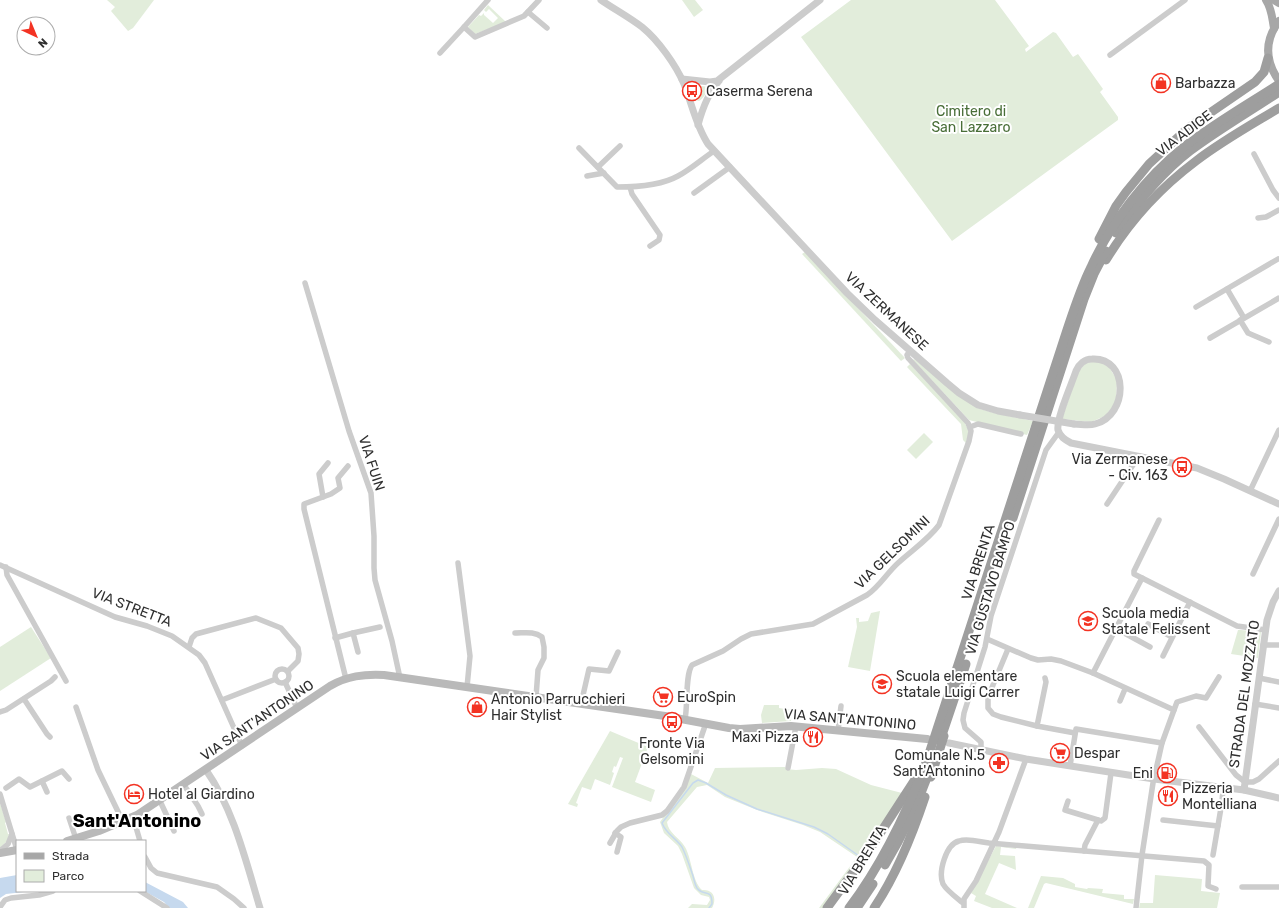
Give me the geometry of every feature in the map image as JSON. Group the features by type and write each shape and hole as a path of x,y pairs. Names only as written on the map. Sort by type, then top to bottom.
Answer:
{"highway":[{"path":"1084,290 1086,270 1099,239 1116,206 1139,175 1158,155 1188,128 1255,82 1264,72 1268,58"},
{"name":"VIA ADIGE","path":"1263,99 1279,84"},
{"name":"VIA ADIGE","path":"1122,220 1146,182 1173,156 1200,136 1263,99 1279,92"},
{"path":"1084,290 1129,226 1158,193 1206,153 1279,108"},
{"name":"VIA BRENTA","path":"849,908 866,884 894,836 916,789 1084,290 1098,252 1122,220"},
{"name":"VIA BRENTA","path":"857,908 887,862 905,828 928,777 948,719 1084,290"},
{"path":"874,908 897,869 909,842 947,727 948,719"},
{"path":"827,908 868,852 927,760"}],"main road":[{"path":"1266,0 1270,5 1274,28"},
{"path":"1274,0 1279,3"},
{"path":"1279,21 1269,40 1268,51 1268,58 1273,72 1279,81"},
{"name":"VIA SANT'ANTONINO","path":"72,840 133,817 184,785 330,686 353,676 370,675 467,687 730,728 740,729 796,726 927,739"},
{"path":"0,852 16,850"}],"street":[{"path":"440,53 488,0"},
{"path":"464,27 475,37 524,16 539,0"},
{"name":"VIA ZERMANESE","path":"601,0 642,28 661,48 676,68 682,79 698,125 705,140 714,151 847,293 911,355 954,390 971,401 990,409 1020,415 1074,424 1092,424 1102,421 1112,413 1118,404 1121,392 1119,380 1113,368 1106,362 1099,359 1089,359 1078,366 1058,423 1059,432"},
{"path":"682,79 712,82 717,81 820,0"},
{"path":"1110,55 1185,0"},
{"path":"528,12 546,28"},
{"path":"698,125 702,112 714,87 726,74"},
{"path":"691,103 700,105 708,98"},
{"path":"598,167 620,146"},
{"path":"579,148 617,186 630,187 661,182 677,177 714,151"},
{"path":"1254,154 1273,190 1279,198"},
{"path":"694,193 730,167"},
{"path":"587,176 604,173"},
{"path":"630,187 632,194 660,235 659,240 650,246"},
{"path":"1258,218 1266,217 1279,210"},
{"path":"1196,306 1278,259"},
{"name":"VIA FUIN","path":"305,283 349,431 371,493 375,580 392,641 400,678"},
{"path":"1227,289 1248,333 1269,342"},
{"path":"1210,338 1279,298"},
{"path":"911,355 970,427 978,424 1021,434"},
{"name":"VIA GELSOMINI","path":"685,720 688,673 692,664 723,651 751,634 806,626 819,622 869,594 898,563 932,534 941,521 971,435 970,427"},
{"path":"1250,491 1279,430"},
{"path":"1059,432 1062,438 1071,442 1197,468 1224,478 1279,504"},
{"name":"VIA GUSTAVO BAMPO","path":"981,749 981,742 965,728 963,716 987,639 991,616 1046,450 1059,432"},
{"path":"1107,504 1139,456"},
{"path":"323,497 319,474 328,463"},
{"path":"346,679 304,504 332,494 340,488 338,478 348,466"},
{"path":"1253,574 1279,519"},
{"path":"1159,520 1134,571 1134,574 1237,626 1266,630"},
{"path":"458,563 470,656 467,687"},
{"name":"VIA STRETTA","path":"3,566 115,617 147,626 172,636 189,647 199,655 205,663 242,746"},
{"name":"VIA STRETTA","path":"3,566 66,681"},
{"path":"1093,674 1142,578"},
{"name":"STRADA DEL MOZZATO","path":"1244,790 1268,616 1276,602 1279,591"},
{"path":"1163,656 1190,602"},
{"path":"189,647 192,638 196,634 256,618 281,628 298,648 298,661 288,671"},
{"path":"1148,624 1172,637"},
{"path":"335,638 380,627"},
{"path":"1117,629 1150,647"},
{"path":"353,633 358,652"},
{"path":"515,633 538,633 542,637 544,658 538,670 536,697"},
{"path":"987,639 1031,658 1038,660 1051,659 1061,661 1174,710"},
{"path":"1263,645 1279,645"},
{"path":"1008,649 988,697 988,708 993,714 1001,717 1037,726 1076,733"},
{"path":"581,704 589,669 609,671 618,652"},
{"path":"276,679 275,675 277,671 284,669 288,671"},
{"path":"285,682 289,677 288,671"},
{"path":"0,712 24,699 51,681 55,676"},
{"path":"1136,908 1142,855 1154,779 1162,743 1177,702 1196,696 1206,698 1219,676"},
{"path":"1037,726 1046,682 1045,678"},
{"path":"1259,678 1279,682"},
{"path":"222,700 276,679"},
{"path":"276,679 279,682 285,682"},
{"path":"285,682 297,708"},
{"path":"1120,701 1125,689"},
{"path":"24,699 47,734 50,736"},
{"path":"1255,704 1279,708"},
{"path":"76,706 98,770 123,822"},
{"path":"838,731 841,706"},
{"path":"610,843 622,826 662,815 667,811 684,787 706,724"},
{"path":"788,768 796,726"},
{"path":"1199,727 1236,775 1245,782 1253,782 1259,779 1279,761"},
{"path":"1070,766 1076,729 1162,743"},
{"path":"949,743 1026,759 1111,773 1244,790 1279,798"},
{"path":"964,905 964,899 976,881 999,832 1026,759"},
{"path":"206,770 220,793 231,817 260,908"},
{"path":"6,788 19,779 30,787 62,771 69,779"},
{"path":"1068,800 1065,810 1098,820 1103,820 1105,818 1111,773"},
{"path":"42,781 47,792"},
{"path":"184,785 202,814"},
{"path":"1213,855 1223,788"},
{"path":"0,794 16,847"},
{"path":"160,800 174,831"},
{"path":"133,817 140,840"},
{"path":"69,818 76,839"},
{"path":"1084,851 1085,845 1098,820"},
{"path":"1163,820 1218,826"},
{"path":"615,834 621,837 618,852"},
{"path":"12,835 18,840"},
{"path":"0,852 8,844 12,835"},
{"path":"964,905 947,890 942,881 943,865 948,849 953,843 962,840 1206,861 1209,867 1208,886 1216,889"},
{"path":"146,859 151,868 157,873 217,887 244,908"},
{"path":"1242,887 1279,887"},
{"path":"0,906 5,900 11,898 39,895 50,892"},
{"path":"142,892 167,908"}],"green space":[{"path":"107,0 154,0 133,28 128,31 111,11 115,7"},
{"path":"682,0 695,0 703,10 694,17"},
{"name":"Cimitero di San Lazzaro","path":"851,0 995,0 1029,46 1025,49 1026,52 1053,32 1056,33 1073,57 1078,54 1103,89 1100,92 1118,117 1118,120 952,241 801,37"},
{"path":"488,5 506,22 475,34 468,27 479,15 481,16 484,13 484,15 493,23 498,18 489,9 486,12 484,10"},
{"path":"695,85 708,87 705,95 699,101 696,100 692,87"},
{"path":"805,252 905,358 901,361 802,254"},
{"path":"914,359 980,409 1033,421 1027,435 969,420 913,360"},
{"path":"1098,361 1109,367 1117,380 1116,403 1105,416 1091,422 1062,419 1078,372 1086,363"},
{"path":"910,364 964,421 969,432 966,443 963,440 961,424 907,367"},
{"path":"924,433 933,442 916,459 907,450"},
{"path":"880,611 870,671 848,667 857,627 856,618 859,618 859,622 868,621 871,613"},
{"path":"31,627 51,658 0,691 0,647"},
{"path":"1238,630 1261,632 1258,658 1231,654"},
{"path":"764,705 779,705 779,708 792,710 791,721 762,723 761,715"},
{"path":"610,731 648,747 635,782 655,790 651,802 612,787 623,758 620,757 616,767 614,766 612,772 614,773 610,785 595,779 591,790 582,787 576,803 578,804 577,807 568,804"},
{"path":"785,767 786,769 796,770 822,768 836,769 871,785 902,793 824,908 819,908 857,857 820,832 725,797 707,785 697,787 667,822 672,832 685,847 694,876 699,886 702,890 712,893 714,898 712,908 688,908 692,904 707,905 710,900 709,897 701,895 694,888 678,846 664,833 660,822 691,774 708,783 715,768"},
{"path":"0,803 9,834 8,840 0,848"},
{"path":"996,846 1016,848 1001,847 1000,855 1015,856 1016,870 999,863 985,894 1017,908 992,908 974,901 976,896 971,893"},
{"path":"1155,875 1202,879 1201,891 1220,893 1217,908 1139,908 1140,903 1153,903"},
{"path":"1041,876 1063,878 1075,884 1075,887 1103,889 1102,893 1124,895 1124,899 1134,899 1133,904 1046,883 1044,884 1034,908 1028,908"}],"water":[{"path":"16,875 16,892 24,892 6,894 0,898 0,878"},
{"path":"146,883 183,902 188,908 169,908 164,902 146,892"}],"waterway":[{"path":"709,908 712,904 712,899 709,894 699,891 697,888 682,847 666,830 662,823 693,783 698,780 757,809 814,827 828,834 859,856"}],"place":[{"name":"Barbazza","path":"1161,83"},
{"name":"Caserma Serena","path":"692,91"},
{"name":"Via Zermanese - Civ. 163","path":"1182,467"},
{"name":"Scuola media Statale Felissent","path":"1088,621"},
{"name":"Scuola elementare statale Luigi Carrer","path":"882,684"},
{"name":"EuroSpin","path":"663,697"},
{"name":"Antonio Parrucchieri Hair Stylist","path":"477,707"},
{"name":"Fronte Via Gelsomini","path":"672,722"},
{"name":"Maxi Pizza","path":"813,737"},
{"name":"Despar","path":"1060,753"},
{"name":"Comunale N.5 Sant'Antonino","path":"999,763"},
{"name":"Eni","path":"1167,773"},
{"name":"Hotel al Giardino","path":"134,794"},
{"name":"Pizzeria Montelliana","path":"1168,796"}],"district":[{"name":"Sant'Antonino","path":"137,821"}]}
